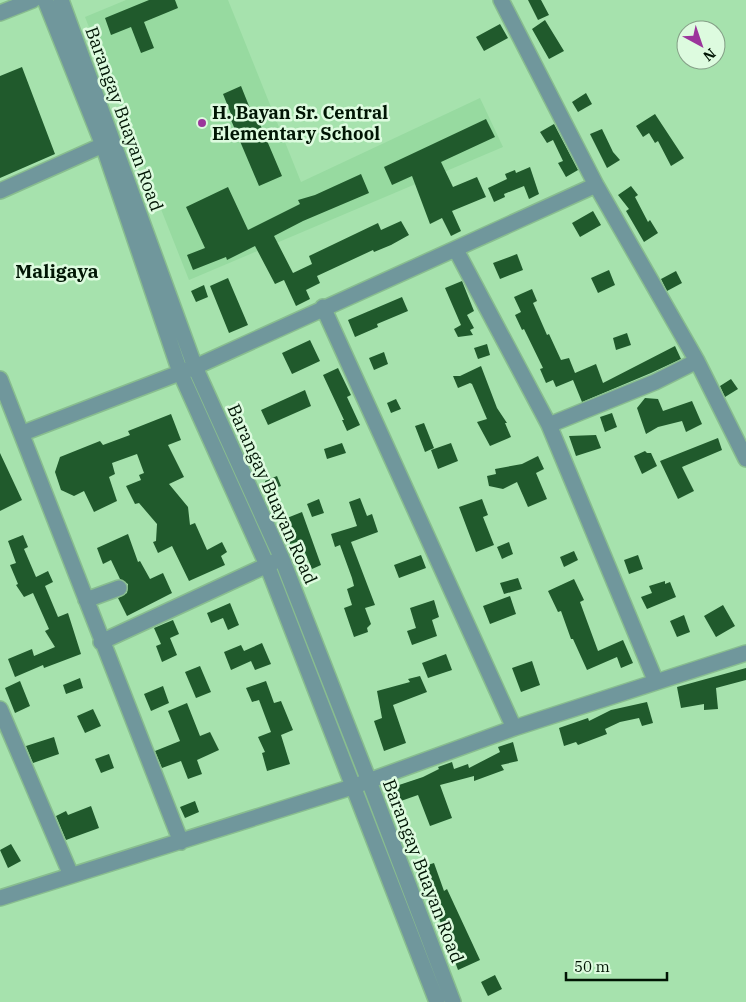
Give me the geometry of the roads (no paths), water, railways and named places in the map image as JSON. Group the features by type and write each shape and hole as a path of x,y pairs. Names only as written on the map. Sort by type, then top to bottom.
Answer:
{"street":[{"path":"0,13 33,0"},
{"path":"45,0 103,145 216,452 267,565 437,1002"},
{"name":"Barangay Buayan Road","path":"61,0 187,370 230,445 282,559 370,781 452,1002"},
{"path":"501,0 596,185 697,361 746,459"},
{"path":"0,191 103,145"},
{"path":"23,434 187,370 323,307 456,250 596,185"},
{"path":"456,250 549,425 656,682"},
{"path":"323,307 514,728"},
{"path":"549,425 655,382 697,361"},
{"path":"0,379 7,417 23,434 101,642 181,842"},
{"path":"216,452 230,445"},
{"path":"101,642 282,559"},
{"path":"86,600 119,588"},
{"path":"0,898 352,787 514,728 746,654"},
{"path":"0,709 71,875"}],"place":[{"name":"H. Bayan Sr. Central Elementary School","path":"202,123"}],"district":[{"name":"Maligaya","path":"57,271"}]}
